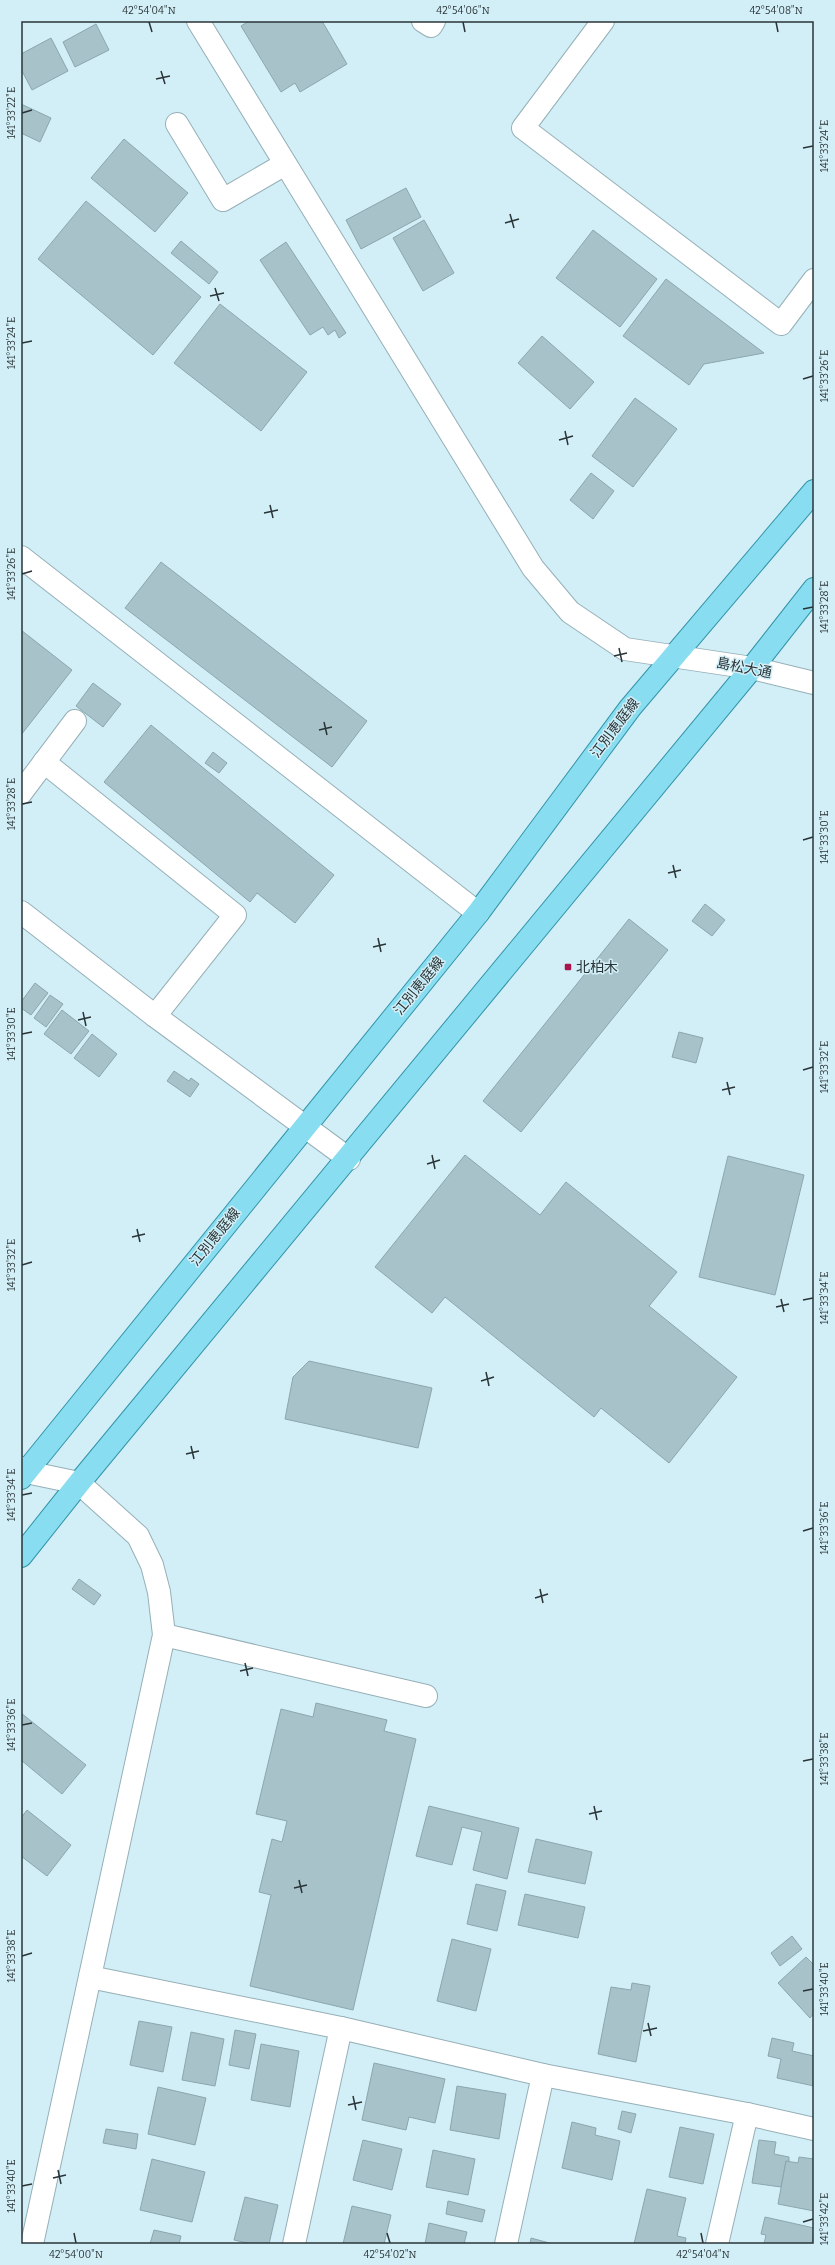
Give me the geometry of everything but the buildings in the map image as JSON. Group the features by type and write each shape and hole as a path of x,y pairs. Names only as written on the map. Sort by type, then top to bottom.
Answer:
{"main road":[{"name":"江別恵庭線","path":"23,1473 478,913 630,708 814,491"},
{"path":"21,1556 79,1483 752,668 814,589"}],"street":[{"name":"島松大通","path":"198,21 533,568 570,612 625,649 674,655 752,668 814,683"},
{"path":"424,21 430,26 434,21"},
{"path":"603,21 523,128 781,324 814,280"},
{"path":"177,124 223,200 285,164"},
{"path":"21,557 478,913"},
{"path":"21,793 75,721"},
{"path":"44,762 235,915 155,1016"},
{"path":"21,912 155,1016 348,1159"},
{"path":"23,1473 79,1483 138,1536 152,1565 159,1592 164,1635 32,2244"},
{"path":"164,1635 426,1696"},
{"path":"90,1977 341,2028 543,2075 747,2114 814,2129"},
{"path":"294,2244 341,2028"},
{"path":"506,2244 543,2075"},
{"path":"718,2244 747,2114"}],"place":[{"name":"北柏木","path":"568,967"}]}
